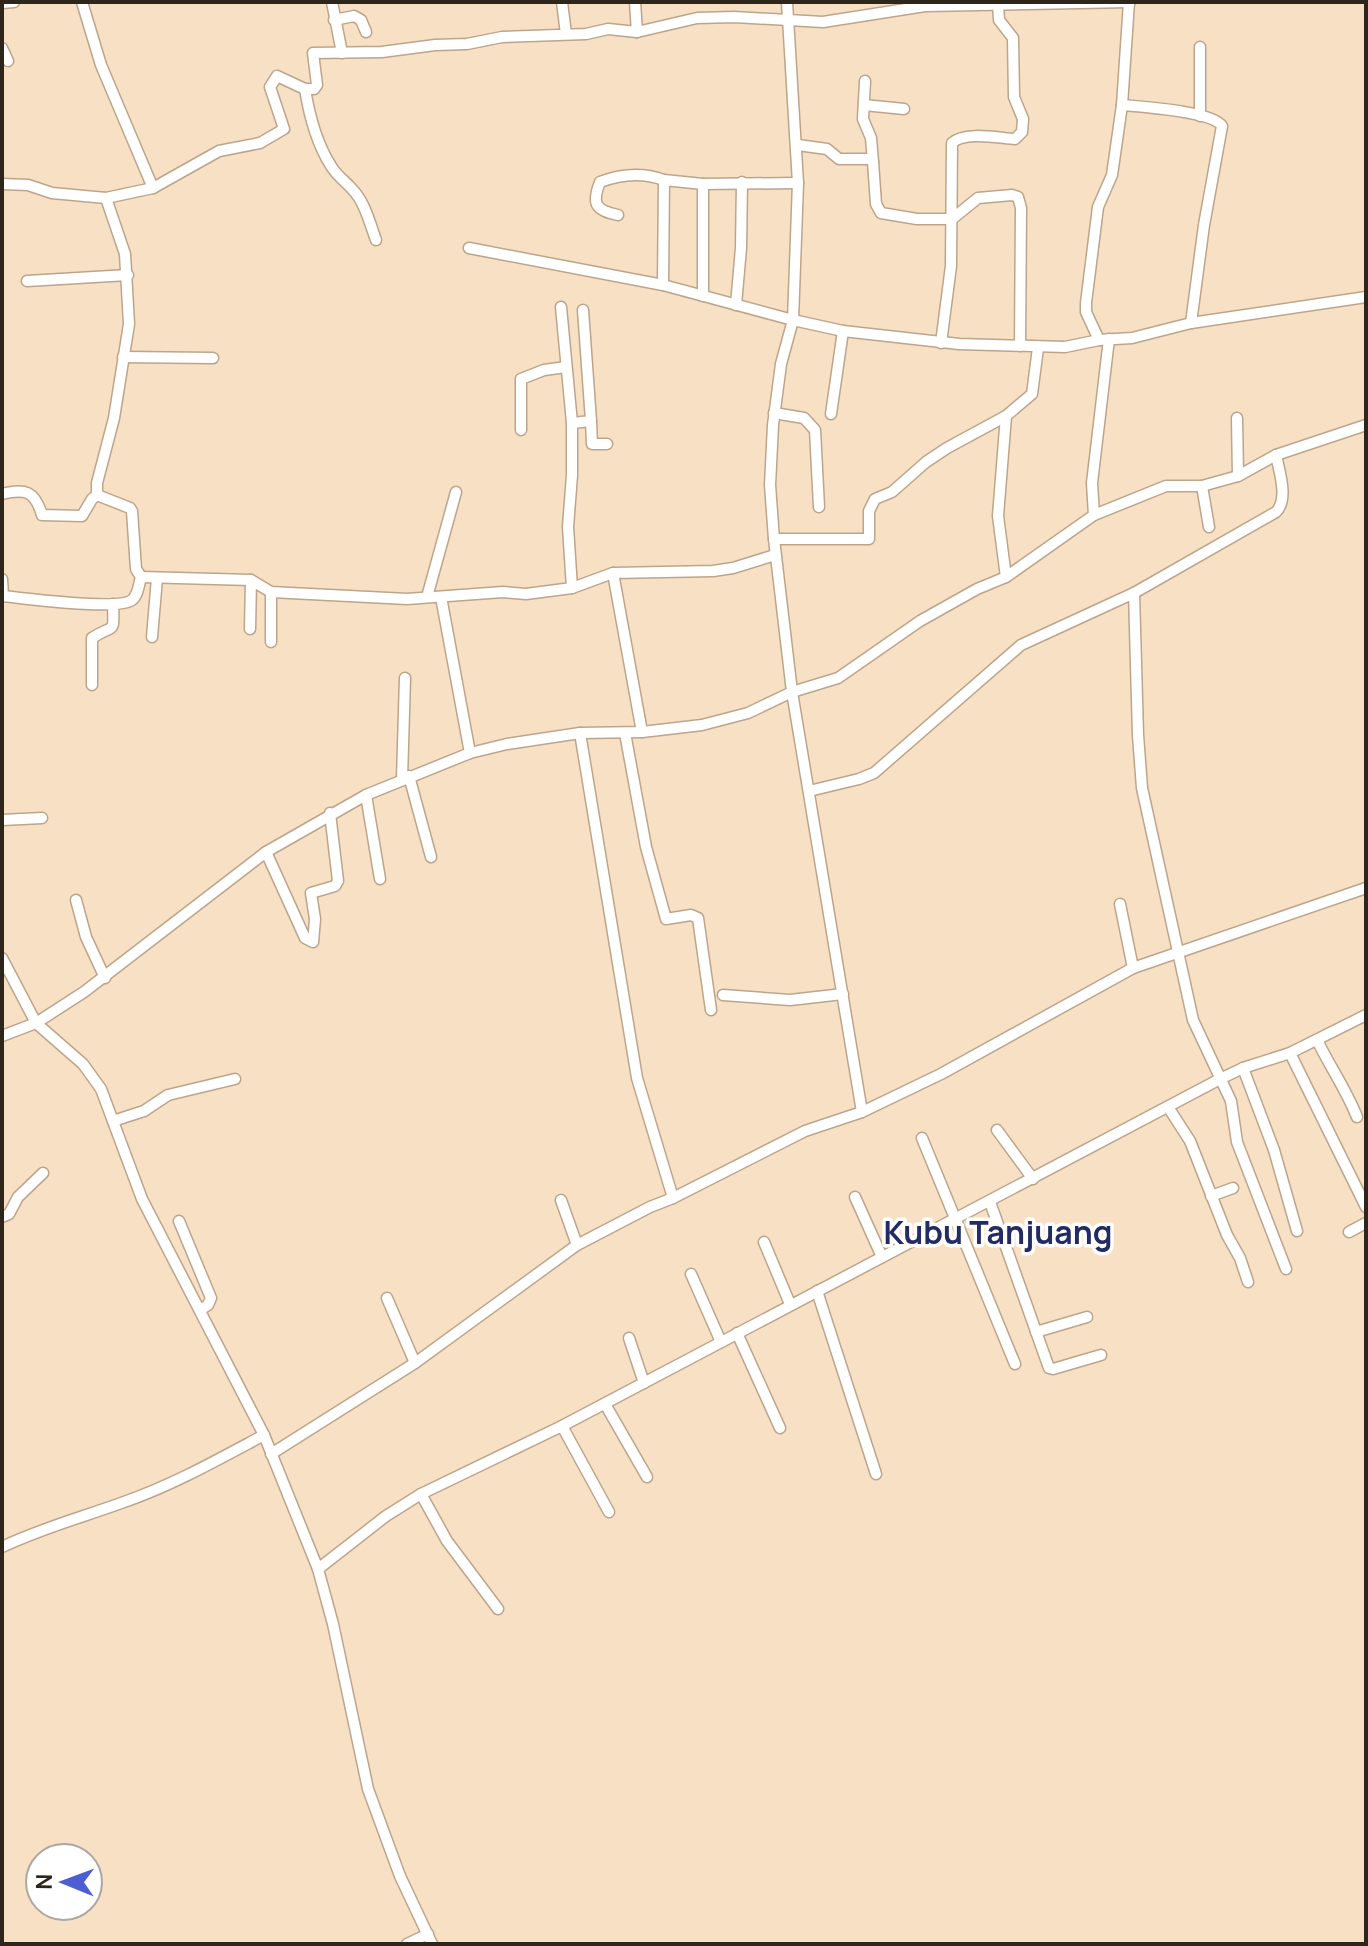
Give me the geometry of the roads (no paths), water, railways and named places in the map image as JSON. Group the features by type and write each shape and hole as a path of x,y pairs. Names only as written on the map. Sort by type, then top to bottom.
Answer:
{"street":[{"path":"2,3 14,2"},
{"path":"82,2 101,65 153,188"},
{"path":"332,2 342,53"},
{"path":"562,2 566,34"},
{"path":"635,2 637,32"},
{"path":"733,2 734,17"},
{"path":"787,2 798,183 793,320 781,364 774,413 770,485 775,555 792,692 862,1112"},
{"path":"2,184 28,185 52,193 106,198 153,188 219,151 260,143 284,129 270,87 277,76 305,89 314,89 317,85 313,53 467,44 502,37 586,34 608,29 637,32 697,18 823,22 938,4 1130,2 1122,105 1112,175 1098,207 1086,303 1086,312 1104,339 1092,483 1094,515"},
{"path":"941,343 951,266 954,140 966,137 1015,139 1022,132 1023,119 1014,97 1013,38 999,20 998,4"},
{"path":"334,20 354,16 361,20 366,32"},
{"path":"1200,47 1200,116"},
{"path":"2,48 8,61"},
{"path":"865,81 863,119 871,138 876,204 881,213 917,219 952,219 978,198 1012,195 1021,202 1020,346"},
{"path":"305,89 309,114 329,164 353,190 376,240"},
{"path":"864,105 904,109"},
{"path":"1122,105 1217,119 1222,126 1191,323"},
{"path":"798,145 821,147 839,159 870,159 873,162"},
{"path":"618,215 600,209 595,195 600,182 620,175 652,176 703,184 798,183"},
{"path":"663,285 664,180"},
{"path":"736,305 742,182"},
{"path":"703,184 703,296"},
{"path":"97,495 97,483 114,418 129,324 128,275 122,241 106,198"},
{"path":"469,248 663,285 843,331 941,343 1065,347 1104,339 1132,338 1191,323 1366,297"},
{"path":"27,281 128,275"},
{"path":"561,307 572,423 568,527 572,588"},
{"path":"583,310 592,444 607,444"},
{"path":"831,414 843,331"},
{"path":"774,539 869,539 869,511 875,499 892,492 947,448 1006,416 1032,394 1038,348"},
{"path":"123,357 213,358"},
{"path":"521,430 521,379 544,370 566,367"},
{"path":"774,413 804,418 815,430 819,507"},
{"path":"1006,416 998,516 1006,577"},
{"path":"1237,418 1238,476"},
{"path":"572,423 591,421"},
{"path":"2,1036 36,1023 105,978 190,908 266,852 366,795 470,753 580,733 642,732 702,725 748,713 792,692 838,678 920,621 977,589 1006,577 1094,515 1166,486 1202,486 1238,476 1276,455 1366,425"},
{"path":"809,791 874,773 1021,645 1134,593 1281,507 1276,455"},
{"path":"1202,486 1209,527"},
{"path":"2,494 19,489 39,504 42,515 65,517 82,516 97,495"},
{"path":"427,597 456,492"},
{"path":"2,579 2,596 113,604 132,601 141,577 136,569 135,522 130,508 97,495"},
{"path":"141,577 251,580 271,592 407,599 503,592 526,594 572,588 613,573 713,571 775,555"},
{"path":"613,573 642,732"},
{"path":"152,637 157,578"},
{"path":"250,629 251,580"},
{"path":"271,592 271,642"},
{"path":"1134,593 1142,788 1193,1020 1231,1101 1237,1142 1286,1269"},
{"path":"441,597 470,753"},
{"path":"92,685 92,638 110,631 113,626 113,604"},
{"path":"405,678 406,778 431,857"},
{"path":"580,733 637,1078 673,1198"},
{"path":"625,733 646,847 660,902 666,919 691,915 698,918 711,1010"},
{"path":"366,795 380,879"},
{"path":"266,852 305,938 313,942 315,919 311,893 335,886 338,881 330,813"},
{"path":"2,820 42,818"},
{"path":"271,1454 415,1363 577,1245 650,1207 805,1131 862,1112 941,1074 1133,968 1366,888"},
{"path":"76,900 86,937 105,978"},
{"path":"1120,904 1133,968"},
{"path":"2,958 36,1023 94,1076 142,1199 264,1435 318,1569 333,1624 368,1789 395,1864 430,1939 407,1944"},
{"path":"723,995 790,1000 843,994"},
{"path":"318,1569 386,1516 421,1494 605,1404 1220,1079 1290,1053 1366,1015"},
{"path":"1317,1040 1333,1074 1345,1087 1357,1117"},
{"path":"1290,1053 1366,1207"},
{"path":"1243,1068 1282,1172 1297,1231"},
{"path":"113,1121 144,1111 168,1095 235,1079"},
{"path":"1168,1107 1190,1141 1248,1282"},
{"path":"997,1130 1033,1179"},
{"path":"922,1138 1015,1364"},
{"path":"2,1217 9,1214 25,1190 43,1173"},
{"path":"1211,1196 1233,1188"},
{"path":"855,1197 882,1257"},
{"path":"561,1200 577,1245"},
{"path":"990,1202 1049,1368 1101,1355"},
{"path":"179,1221 211,1298 208,1305 200,1310"},
{"path":"1349,1232 1366,1223"},
{"path":"764,1242 790,1304"},
{"path":"691,1274 721,1342"},
{"path":"817,1291 876,1474"},
{"path":"387,1298 415,1363"},
{"path":"1036,1332 1087,1317"},
{"path":"737,1333 780,1428"},
{"path":"629,1338 644,1383"},
{"path":"605,1404 647,1477"},
{"path":"562,1426 609,1512"},
{"path":"2,1547 38,1530 126,1502 264,1435"},
{"path":"421,1494 447,1541 498,1609"}],"district":[{"name":"Kubu Tanjuang","path":"998,1232"}]}
